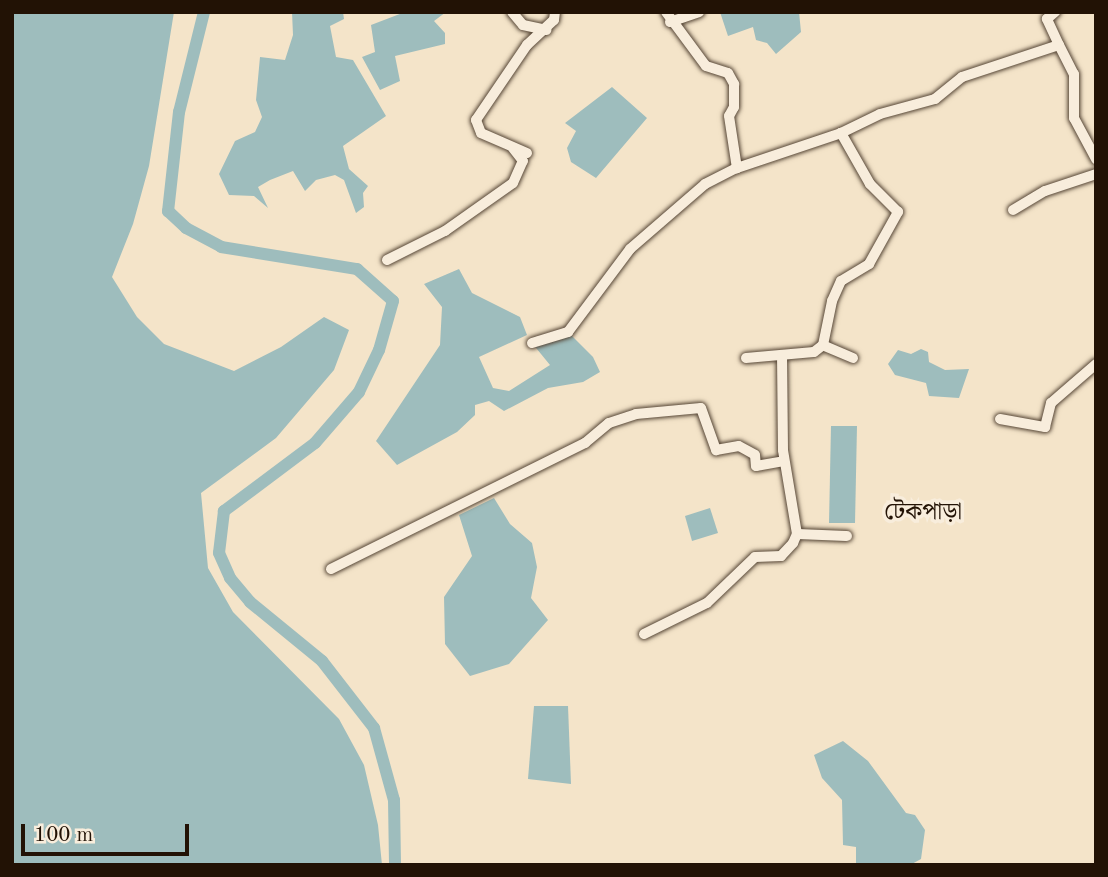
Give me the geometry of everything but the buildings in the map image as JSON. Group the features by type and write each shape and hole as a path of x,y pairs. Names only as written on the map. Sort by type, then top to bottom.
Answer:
{"street":[{"path":"512,12 523,25 546,30"},
{"path":"527,153 481,133 476,120 527,45 546,30 555,12"},
{"path":"699,12 668,17 706,66 728,73 734,84 734,107 729,116 737,168"},
{"path":"1055,12 1047,19 1074,74 1074,118 1096,159"},
{"path":"532,343 568,332 630,248 705,184 737,168 841,133 880,114 935,99 962,76 1059,45"},
{"path":"746,358 814,352 823,345 841,281 869,264 898,212 870,184 841,133"},
{"path":"387,260 444,231 513,183 523,161 511,146"},
{"path":"1013,210 1045,191 1096,174"},
{"path":"823,345 853,358"},
{"path":"644,634 707,603 755,557 786,554 797,534 784,461 782,356"},
{"path":"1000,419 1045,427 1051,403 1096,364"},
{"path":"331,569 585,443 609,423 636,414 701,408 716,450 739,446 755,455 756,466 784,461"},
{"path":"797,534 847,536"}],"water":[{"path":"12,12 174,12 149,166 133,224 112,277 137,317 164,344 234,371 281,347 324,317 349,330 334,370 276,438 201,493 208,568 233,612 339,719 364,765 378,825 382,865 12,865"},
{"path":"292,12 343,12 344,19 330,26 336,57 353,60 386,116 343,146 349,169 368,186 363,193 364,207 356,213 344,180 335,175 316,180 305,191 293,171 270,180 258,187 268,208 254,196 229,195 219,174 235,141 255,132 262,117 256,100 260,57 285,60 293,35"},
{"path":"405,12 446,12 434,21 445,33 445,44 395,56 400,81 380,90 362,57 375,52 371,25"},
{"path":"720,12 799,12 801,32 776,54 767,43 756,40 753,27 728,36"},
{"path":"612,87 647,118 596,178 571,162 567,148 576,131 565,123"},
{"path":"459,269 472,293 520,317 527,335 479,357 493,388 509,391 550,365 532,343 568,332 593,357 600,372 583,382 548,388 504,411 489,401 475,405 475,415 457,432 397,465 376,441 440,345 442,307 424,284"},
{"path":"921,349 928,352 929,362 945,370 969,369 959,398 929,396 926,383 895,375 888,364 898,350 911,354"},
{"path":"831,426 857,426 855,523 829,523"},
{"path":"494,498 510,524 532,543 537,567 531,598 548,620 509,664 470,676 445,644 444,597 472,556 459,515"},
{"path":"710,508 718,533 692,541 685,516"},
{"path":"534,706 568,706 571,784 528,779"},
{"path":"843,741 868,761 906,813 915,815 925,830 921,859 910,865 856,865 856,847 843,845 842,800 822,778 814,755"}],"waterway":[{"path":"204,12 179,112 168,211 186,228 221,247 357,269 393,301 379,350 359,392 315,443 224,511 219,553 230,578 250,602 322,661 374,728 394,800 395,865"}],"district":[{"name":"টেকপাড়া","path":"923,514"}]}
